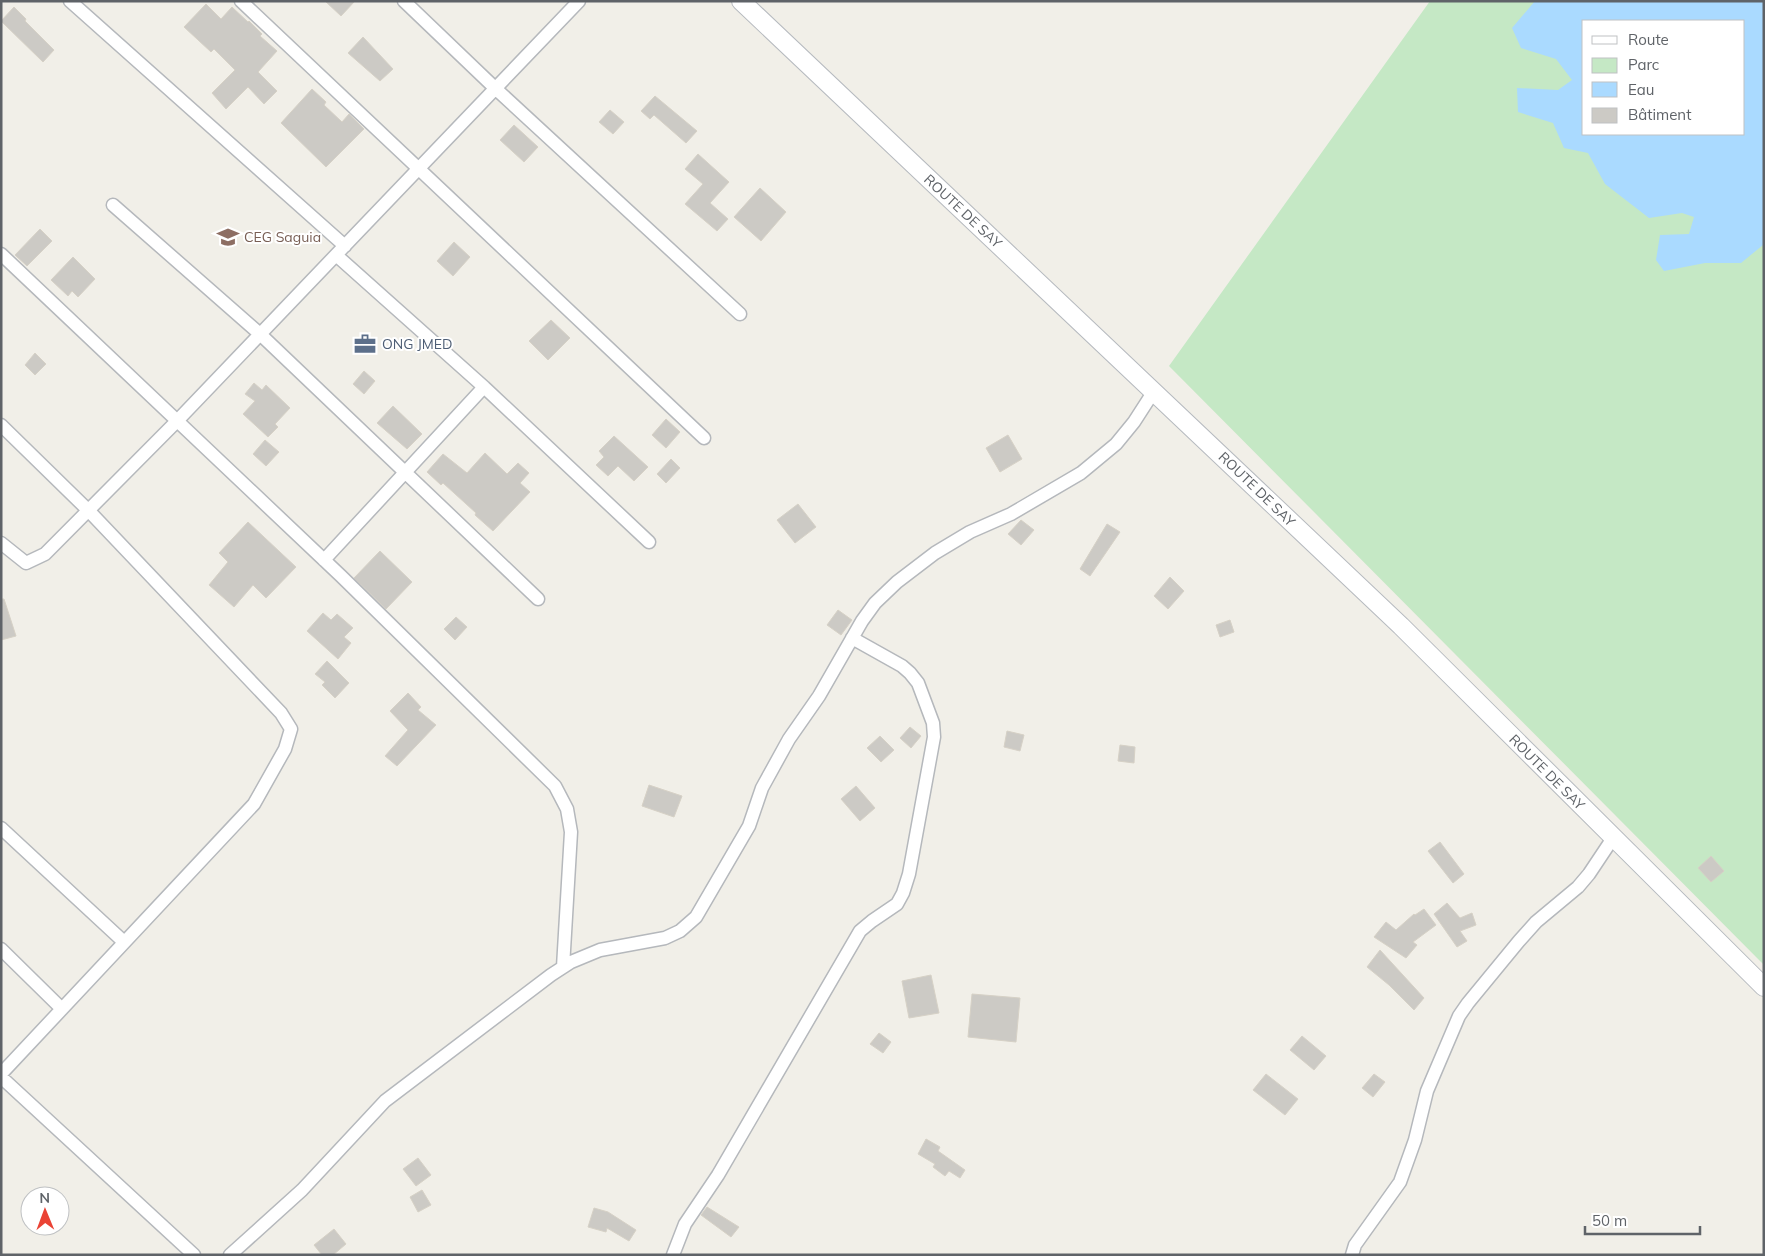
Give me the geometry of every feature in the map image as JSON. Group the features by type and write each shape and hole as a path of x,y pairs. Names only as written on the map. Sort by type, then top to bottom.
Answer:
{"main road":[{"name":"ROUTE DE SAY","path":"741,1 1401,626 1764,987"}],"street":[{"path":"70,1 341,251 649,542"},
{"path":"241,1 704,438"},
{"path":"404,1 496,89 740,314"},
{"path":"1,543 26,562 35,560 45,554 177,421 579,1"},
{"path":"113,205 260,334 538,599"},
{"path":"1,254 324,560 555,786 567,809 571,832 563,967"},
{"path":"324,560 484,387"},
{"path":"230,1255 302,1190 385,1101 563,967 600,950 665,938 680,931 696,917 749,826 762,788 789,739 819,696 852,638 875,603 897,582 935,552 970,532 1011,514 1081,473 1116,444 1134,422 1154,391"},
{"path":"1,425 89,511 281,712 291,729 285,749 254,804 1,1075 194,1255"},
{"path":"673,1255 685,1224 718,1175 860,931 897,904 909,874 934,737 933,723 918,683 910,673 902,666 852,638"},
{"path":"1,828 124,942"},
{"path":"1352,1255 1355,1245 1400,1182 1415,1140 1427,1092 1459,1016 1519,941 1549,910 1578,887 1613,838"},
{"path":"1,949 62,1009"}],"green space":[{"path":"1430,1 1764,1 1764,965 1169,366"}],"water":[{"path":"1535,1 1764,1 1763,245 1741,263 1705,263 1664,271 1656,260 1660,235 1689,234 1694,217 1682,213 1649,218 1605,184 1588,153 1564,148 1553,123 1518,112 1517,88 1558,90 1572,80 1556,59 1521,48 1512,28"}],"building":[{"path":"325,1 355,1 341,16"},
{"path":"206,4 221,19 232,7 249,21 262,34 260,36 277,51 258,72 277,91 264,104 248,87 226,109 212,93 235,70 214,49 211,52 184,27"},
{"path":"14,7 54,50 43,62 1,21"},
{"path":"363,37 393,69 380,81 348,53"},
{"path":"312,89 326,102 324,105 342,122 349,114 364,129 326,167 281,123"},
{"path":"655,96 697,131 686,143 654,115 650,119 641,111"},
{"path":"610,110 624,122 613,134 599,122"},
{"path":"514,125 538,147 524,162 500,140"},
{"path":"698,154 729,182 710,203 728,219 717,231 685,204 703,184 685,169"},
{"path":"760,188 786,212 761,241 734,217"},
{"path":"40,229 52,241 27,266 15,255"},
{"path":"454,242 470,257 453,276 437,261"},
{"path":"73,257 95,279 78,297 72,291 68,296 51,280"},
{"path":"551,320 570,338 548,360 529,341"},
{"path":"35,353 46,364 35,375 25,365"},
{"path":"364,371 375,381 364,394 353,384"},
{"path":"254,383 262,390 266,385 290,408 275,424 278,427 268,437 243,414 255,401 245,394"},
{"path":"393,406 422,434 407,449 377,423"},
{"path":"666,419 680,432 666,448 652,435"},
{"path":"1008,435 1022,459 1000,472 986,448"},
{"path":"614,436 648,467 634,481 618,466 608,476 596,465 604,457 599,451"},
{"path":"265,440 279,452 266,466 253,454"},
{"path":"485,453 507,474 518,463 529,473 520,483 530,492 493,531 443,483 441,485 427,472 443,454 467,473"},
{"path":"671,459 680,468 666,483 657,474"},
{"path":"798,504 816,527 795,543 777,520"},
{"path":"1021,520 1034,530 1021,545 1008,534"},
{"path":"248,522 296,567 266,598 253,585 234,607 209,585 228,562 219,553"},
{"path":"1107,524 1120,532 1090,576 1080,569"},
{"path":"380,551 412,582 386,609 354,578"},
{"path":"1170,577 1184,591 1168,609 1154,596"},
{"path":"1,599 4,599 16,636 1,640"},
{"path":"838,610 852,620 841,635 827,625"},
{"path":"323,613 331,620 337,614 353,628 344,637 351,643 338,659 307,631"},
{"path":"456,617 467,627 455,640 444,629"},
{"path":"1230,620 1234,632 1220,637 1216,625"},
{"path":"327,661 349,683 335,698 322,685 325,682 315,674"},
{"path":"408,693 421,707 418,710 436,725 397,766 385,756 408,730 390,711"},
{"path":"910,727 921,736 911,748 900,738"},
{"path":"1007,731 1024,735 1020,751 1004,747"},
{"path":"880,736 894,750 881,762 867,748"},
{"path":"1120,745 1135,747 1134,763 1118,761"},
{"path":"649,785 682,796 674,817 642,806"},
{"path":"856,786 875,808 860,821 841,799"},
{"path":"1440,842 1464,874 1453,883 1428,851"},
{"path":"1711,856 1724,871 1711,882 1698,868"},
{"path":"1447,903 1460,918 1472,913 1476,925 1460,931 1467,941 1457,947 1434,914"},
{"path":"1424,909 1436,925 1413,942 1417,945 1406,958 1374,937 1386,922 1396,930 1414,914"},
{"path":"1380,950 1424,998 1414,1010 1389,985 1367,967"},
{"path":"931,975 939,1013 909,1018 902,981"},
{"path":"972,994 1020,998 1016,1042 968,1037"},
{"path":"879,1033 891,1042 883,1053 870,1044"},
{"path":"1302,1036 1326,1056 1314,1070 1290,1050"},
{"path":"1266,1074 1298,1099 1285,1115 1253,1090"},
{"path":"1374,1074 1385,1082 1373,1097 1362,1088"},
{"path":"926,1139 940,1147 938,1151 965,1170 960,1178 949,1171 945,1176 933,1167 935,1164 918,1154"},
{"path":"418,1158 431,1175 416,1186 403,1169"},
{"path":"422,1190 431,1205 418,1212 410,1197"},
{"path":"707,1207 739,1227 731,1237 701,1215"},
{"path":"594,1208 608,1212 636,1230 629,1241 607,1228 606,1232 588,1227"},
{"path":"334,1229 346,1244 333,1255 322,1255 314,1245"}],"place":[{"name":"CEG Saguia","path":"228,237"},
{"name":"ONG JMED","path":"365,344"}]}
